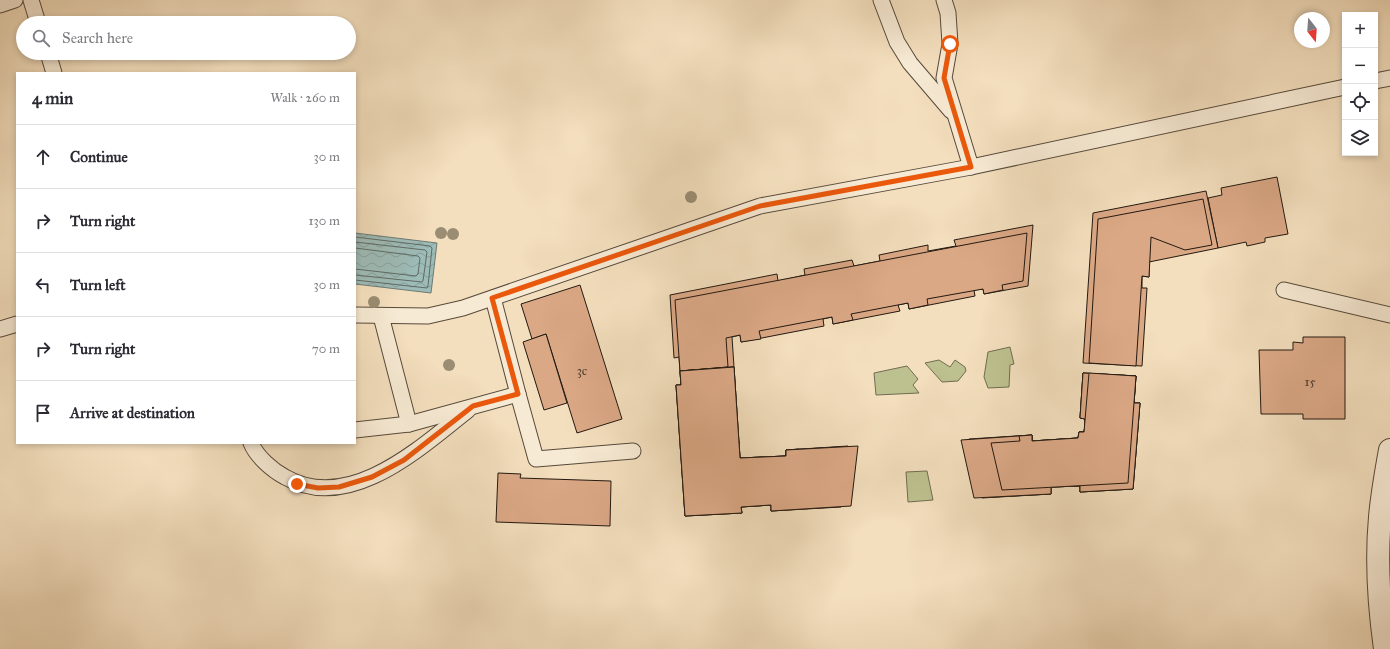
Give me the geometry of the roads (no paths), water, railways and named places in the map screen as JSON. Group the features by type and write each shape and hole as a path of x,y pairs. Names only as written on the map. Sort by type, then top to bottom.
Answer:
{"street":[{"path":"1385,649 1382,626 1378,554 1380,516 1390,450"}],"lane":[{"path":"0,5 15,0"},
{"path":"31,0 36,16"},
{"path":"881,0 897,42 904,54 956,117"},
{"path":"944,0 948,13 950,44 944,78 971,167"},
{"path":"50,60 54,72"},
{"path":"1378,80 1390,78"},
{"path":"356,315 428,316 463,308 760,206 971,167 1342,88"},
{"path":"1284,290 1390,315"},
{"path":"492,298 536,459 633,451"},
{"path":"381,316 409,424"},
{"path":"0,329 16,324"},
{"path":"356,430 409,424 518,394"},
{"path":"252,444 255,451 277,473 297,484 318,488 339,487 372,477 404,460 473,406"}],"water":[{"path":"356,233 437,243 431,293 356,284"}]}
